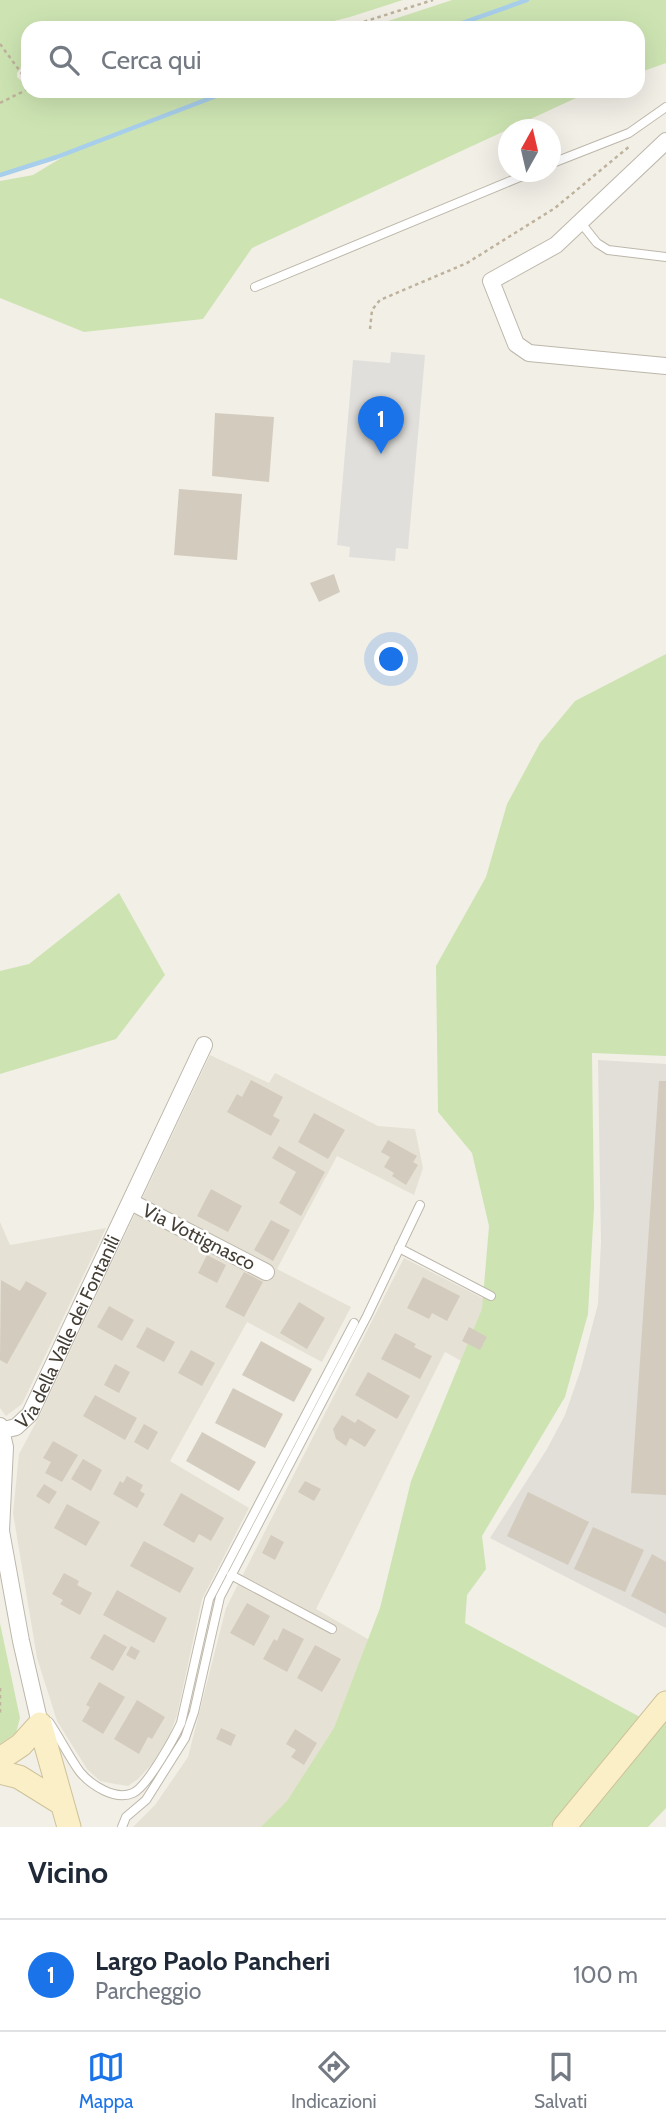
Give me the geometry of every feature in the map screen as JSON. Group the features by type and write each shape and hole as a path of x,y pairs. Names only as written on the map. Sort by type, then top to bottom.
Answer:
{"street":[{"path":"666,141 555,245 491,281 516,344 529,353 666,366"},
{"name":"Via della Valle dei Fontanili","path":"69,1827 5,1586 1,1522 5,1454 1,1429 19,1426 30,1414 204,1045"},
{"name":"Via Vottignasco","path":"131,1202 266,1272"},
{"path":"564,1827 666,1703"},
{"path":"0,1759 21,1745 40,1724"},
{"path":"0,1772 19,1777 61,1802"}],"lane":[{"path":"561,160 629,133 666,107"},
{"path":"255,287 508,182"},
{"path":"581,223 597,243 608,250 666,257"},
{"path":"122,1827 126,1817 146,1800 185,1738 194,1712 215,1609 367,1316 420,1205"},
{"path":"399,1248 491,1296"},
{"path":"33,1698 81,1773 99,1789 121,1794 133,1793 144,1784 174,1739 181,1723 208,1600 354,1323"},
{"path":"231,1575 332,1629"}],"path":[{"path":"366,21 433,0"},
{"path":"0,44 21,72"},
{"path":"0,103 21,92"},
{"path":"370,329 372,310 380,300 478,257 555,208 632,144"},
{"path":"0,1688 0,1713"}],"shaded area":[{"path":"391,352 425,355 408,549 396,548 395,561 349,557 350,547 337,545 353,360 390,363"},
{"path":"210,1055 269,1083 275,1073 378,1126 415,1129 423,1168 414,1195 337,1156 277,1269 351,1307 322,1362 247,1322 170,1461 249,1508 202,1599 177,1715 169,1737 152,1764 128,1786 100,1781 87,1769 57,1721 37,1658 13,1513 19,1454 41,1413"},
{"path":"598,1060 666,1064 666,1628 490,1538 547,1449 565,1415 581,1369 598,1304 601,1242"},
{"path":"0,1222 10,1245 106,1228 22,1404 6,1416 0,1408"},
{"path":"404,1258 502,1308 485,1374 445,1352 316,1609 373,1642 344,1732 279,1827 133,1827 155,1805 188,1757 226,1608"}],"green space":[{"path":"0,0 403,0 334,21 21,21 21,68 17,77 21,81 21,98 576,98 531,119 498,119 498,134 252,248 203,319 84,332 0,298 0,181 33,175 71,152 0,174"},
{"path":"452,0 666,0 666,63 645,70 645,21 388,21"},
{"path":"666,654 666,1056 592,1053 594,1208 588,1314 565,1397 482,1536 486,1569 467,1595 465,1623 640,1717 550,1827 261,1827 287,1801 334,1728 380,1608 411,1481 482,1309 489,1226 472,1153 438,1112 436,966 486,877 507,804 540,743 575,701"},
{"path":"119,893 165,975 116,1039 0,1074 0,971 29,964"},
{"path":"0,1623 20,1718 16,1733 0,1744"},
{"path":"666,1720 666,1808 648,1827 579,1827"}],"building":[{"path":"215,413 274,417 269,482 212,476"},
{"path":"179,489 242,494 237,560 174,555"},
{"path":"334,574 340,592 319,602 310,583"},
{"path":"251,1080 283,1097 273,1116 280,1120 271,1136 227,1112 237,1094 242,1097"},
{"path":"659,1081 666,1081 666,1495 631,1493"},
{"path":"314,1113 345,1130 328,1159 298,1142"},
{"path":"388,1140 417,1156 413,1162 418,1165 406,1185 384,1167 390,1157 381,1152"},
{"path":"279,1146 325,1172 301,1216 279,1203 296,1172 272,1158"},
{"path":"211,1189 242,1206 228,1232 197,1216"},
{"path":"271,1220 290,1230 273,1261 254,1250"},
{"path":"207,1255 226,1265 217,1283 198,1273"},
{"path":"244,1272 263,1282 244,1317 225,1307"},
{"path":"423,1277 460,1296 447,1321 432,1313 429,1319 407,1308"},
{"path":"1,1280 20,1291 26,1281 47,1293 7,1364 0,1360"},
{"path":"299,1302 325,1318 307,1349 280,1333"},
{"path":"109,1306 134,1320 122,1341 97,1327"},
{"path":"147,1327 175,1342 164,1362 136,1347"},
{"path":"469,1327 487,1337 480,1350 462,1341"},
{"path":"395,1333 432,1356 420,1379 381,1359"},
{"path":"261,1341 312,1369 294,1402 242,1375"},
{"path":"191,1350 215,1363 202,1386 178,1373"},
{"path":"115,1364 130,1372 119,1393 104,1385"},
{"path":"368,1372 410,1396 397,1419 355,1395"},
{"path":"233,1388 283,1414 265,1448 215,1423"},
{"path":"95,1395 137,1418 125,1440 83,1416"},
{"path":"342,1415 355,1423 358,1419 376,1430 365,1447 350,1438 346,1446 336,1439 333,1429"},
{"path":"144,1424 158,1432 148,1450 134,1442"},
{"path":"202,1432 256,1462 239,1491 186,1461"},
{"path":"53,1441 78,1455 62,1482 45,1473 51,1462 43,1458"},
{"path":"83,1459 102,1470 91,1491 71,1479"},
{"path":"127,1476 143,1485 140,1491 145,1494 137,1508 113,1494 120,1481 123,1483"},
{"path":"305,1481 321,1489 314,1501 298,1492"},
{"path":"44,1484 57,1492 49,1504 36,1496"},
{"path":"528,1492 589,1522 568,1565 507,1536"},
{"path":"181,1493 224,1518 211,1541 199,1534 194,1543 163,1525"},
{"path":"67,1504 100,1522 86,1546 54,1528"},
{"path":"593,1527 644,1550 625,1592 574,1569"},
{"path":"271,1535 284,1542 275,1560 262,1553"},
{"path":"144,1541 194,1568 180,1593 130,1566"},
{"path":"652,1554 666,1562 666,1614 631,1596"},
{"path":"64,1573 79,1581 77,1585 92,1593 80,1615 60,1604 63,1600 52,1594"},
{"path":"117,1590 167,1618 154,1643 103,1615"},
{"path":"247,1603 270,1616 254,1646 230,1633"},
{"path":"283,1628 304,1639 287,1672 263,1659"},
{"path":"104,1634 127,1647 113,1671 90,1658"},
{"path":"315,1645 341,1659 322,1692 297,1678"},
{"path":"131,1646 140,1651 135,1660 126,1655"},
{"path":"99,1682 125,1697 103,1734 82,1721 90,1707 86,1705"},
{"path":"137,1700 165,1717 152,1739 148,1737 139,1754 114,1739"},
{"path":"221,1728 236,1735 231,1746 216,1739"},
{"path":"295,1729 317,1743 304,1765 291,1757 296,1750 286,1744"}],"waterway":[{"path":"468,21 527,0"},
{"path":"0,175 57,157 211,98"}],"place":[{"name":"Largo Paolo Pancheri","path":"381,454"}]}
